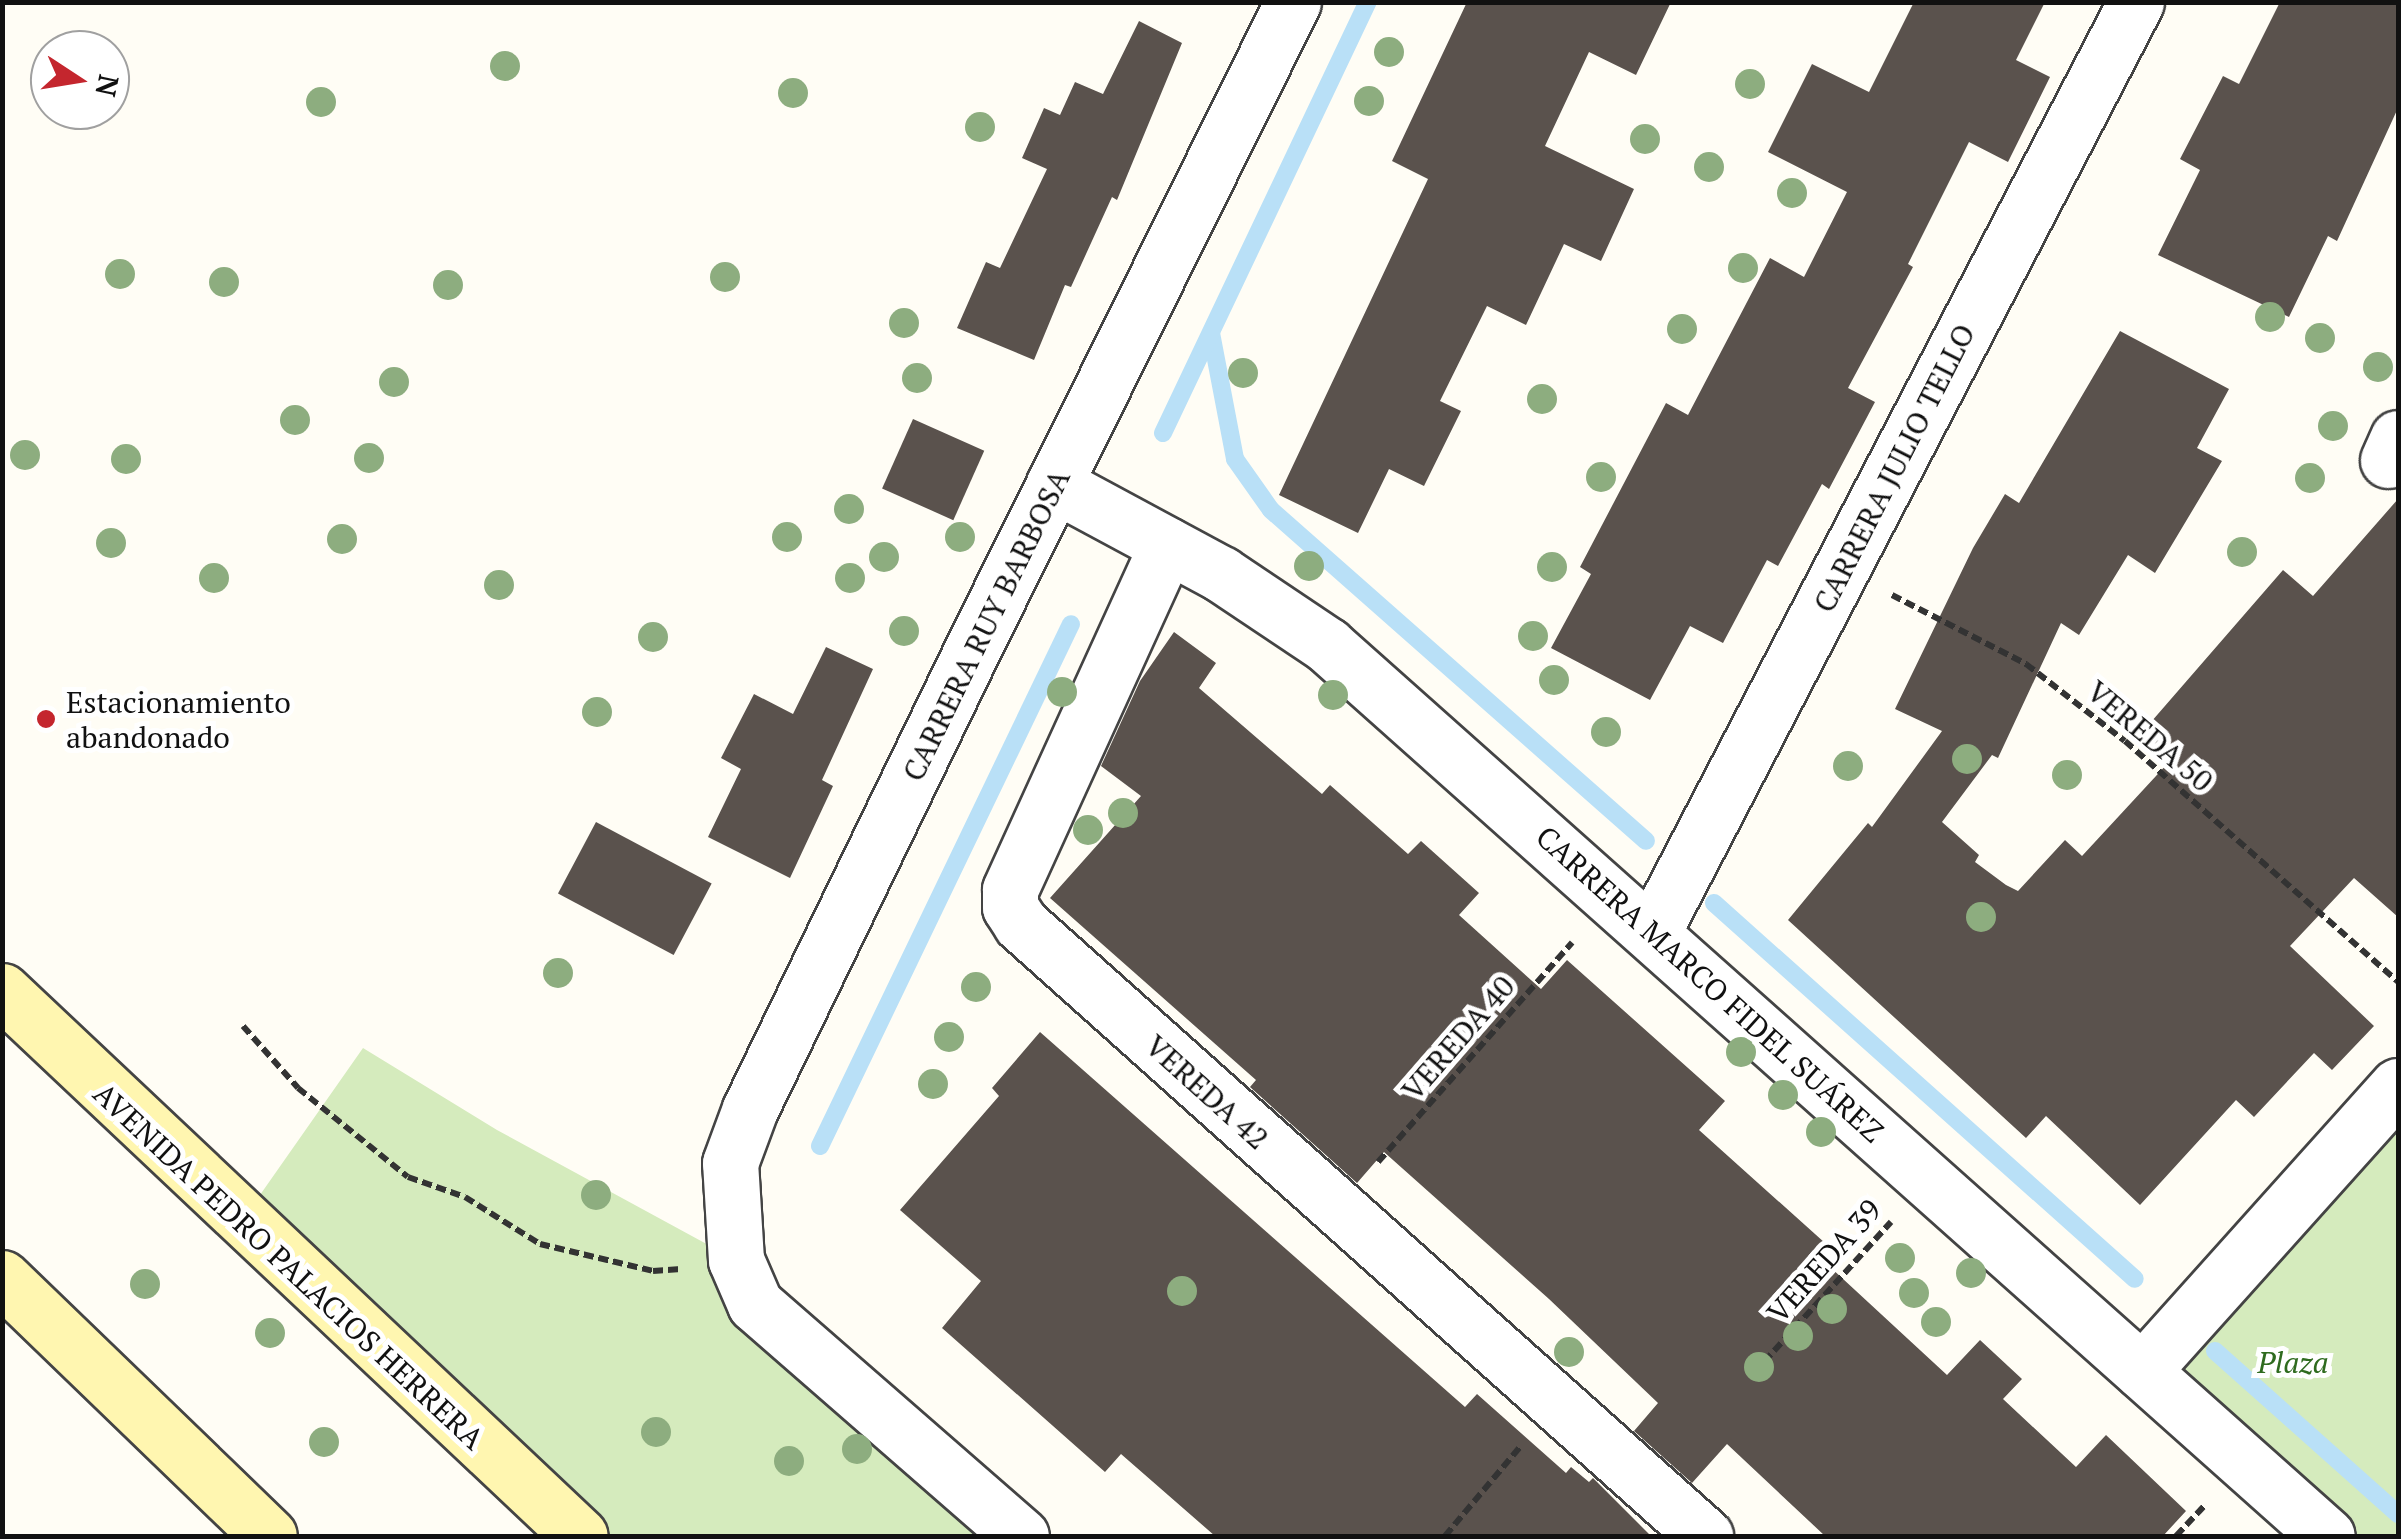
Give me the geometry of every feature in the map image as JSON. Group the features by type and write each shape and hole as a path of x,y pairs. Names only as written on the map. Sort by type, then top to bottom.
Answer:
{"main road":[{"name":"AVENIDA PEDRO PALACIOS HERRERA","path":"2,991 580,1536"},
{"path":"2,1278 269,1536"}],"street":[{"name":"CARRERA RUY BARBOSA","path":"736,1260 730,1164 750,1110 1293,2"},
{"name":"CARRERA JULIO TELLO","path":"1652,934 2136,2"},
{"name":"CARRERA MARCO FIDEL SUÁREZ","path":"1054,484 1168,545 1326,645 2327,1536"},
{"name":"VEREDA 42","path":"1168,545 1010,890 1010,907 1021,924 1705,1536"},
{"path":"2142,1371 2398,1086"},
{"path":"736,1260 755,1304 1021,1536"}],"path":[{"name":"VEREDA 50","path":"1841,570 2026,664 2125,741 2398,982"},
{"name":"VEREDA 40","path":"1337,1208 1612,897"},
{"path":"244,1026 361,1145 408,1177 464,1197 540,1244 654,1271 736,1260"},
{"name":"VEREDA 39","path":"1754,1373 1928,1180"},
{"path":"1445,1536 1556,1404"}],"green space":[{"path":"363,1048 497,1130 736,1260 1021,1536 580,1536 241,1222"},
{"name":"Plaza","path":"2398,1086 2398,1536 2327,1536 2142,1371"}],"building":[{"path":"1467,2 1671,2 1636,75 1589,52 1545,146 1634,189 1601,261 1564,244 1526,325 1487,306 1440,401 1461,411 1424,486 1389,469 1358,533 1279,495 1428,179 1392,161"},
{"path":"1914,2 2045,2 2016,60 2050,77 2008,162 1969,142 1908,264 1913,267 1848,388 1875,402 1829,489 1822,484 1778,566 1767,560 1723,643 1690,626 1650,700 1551,648 1591,574 1580,567 1666,403 1688,415 1770,258 1804,277 1847,192 1768,152 1812,64 1869,92"},
{"path":"2280,2 2398,2 2398,108 2337,241 2328,236 2289,317 2158,255 2200,170 2180,159 2223,76 2239,84"},
{"path":"1139,21 1182,43 1117,200 1112,197 1071,287 1065,285 1034,360 957,328 986,262 1000,268 1047,169 1022,158 1044,108 1060,115 1075,82 1103,94"},
{"path":"2120,331 2229,389 2197,448 2222,461 2155,573 2128,555 2079,635 2061,623 1998,758 1992,755 1942,822 1979,855 1975,862 2006,885 2018,891 2065,840 2082,856 2168,763 2138,737 2283,570 2313,596 2398,499 2398,917 2354,878 2290,946 2374,1026 2332,1070 2314,1053 2254,1117 2236,1100 2140,1205 2046,1116 2026,1138 1788,920 1868,823 1872,827 1942,731 1895,709 1973,548 2005,494 2019,503"},
{"path":"913,419 984,451 953,520 882,488"},
{"path":"1174,632 1216,663 1199,688 1322,794 1330,785 1408,854 1421,841 1479,893 1459,915 1541,989 1567,960 1725,1101 1699,1130 1825,1243 1816,1254 1947,1375 1980,1340 2022,1379 2003,1399 2076,1467 2106,1435 2186,1511 2163,1536 1825,1536 1727,1444 1692,1483 1634,1431 1658,1403 1549,1299 1384,1152 1357,1183 1250,1087 1256,1080 1050,898 1141,796 1101,766 1140,681"},
{"path":"826,647 873,669 822,780 833,786 790,878 708,837 741,769 721,758 754,694 793,714"},
{"path":"596,822 712,884 674,955 558,894"},
{"path":"1040,1032 1465,1407 1477,1394 1566,1473 1571,1467 1589,1482 1593,1478 1651,1536 1215,1536 1121,1454 1105,1472 942,1328 981,1281 900,1210 999,1096 992,1088"}],"waterway":[{"path":"1163,433 1368,2"},
{"path":"1211,333 1235,459 1271,510 1646,841"},
{"path":"820,1146 1071,624"},
{"path":"1714,903 2135,1279"},
{"path":"2215,1351 2398,1514"}],"place":[{"name":"Estacionamiento abandonado","path":"46,719"}]}
